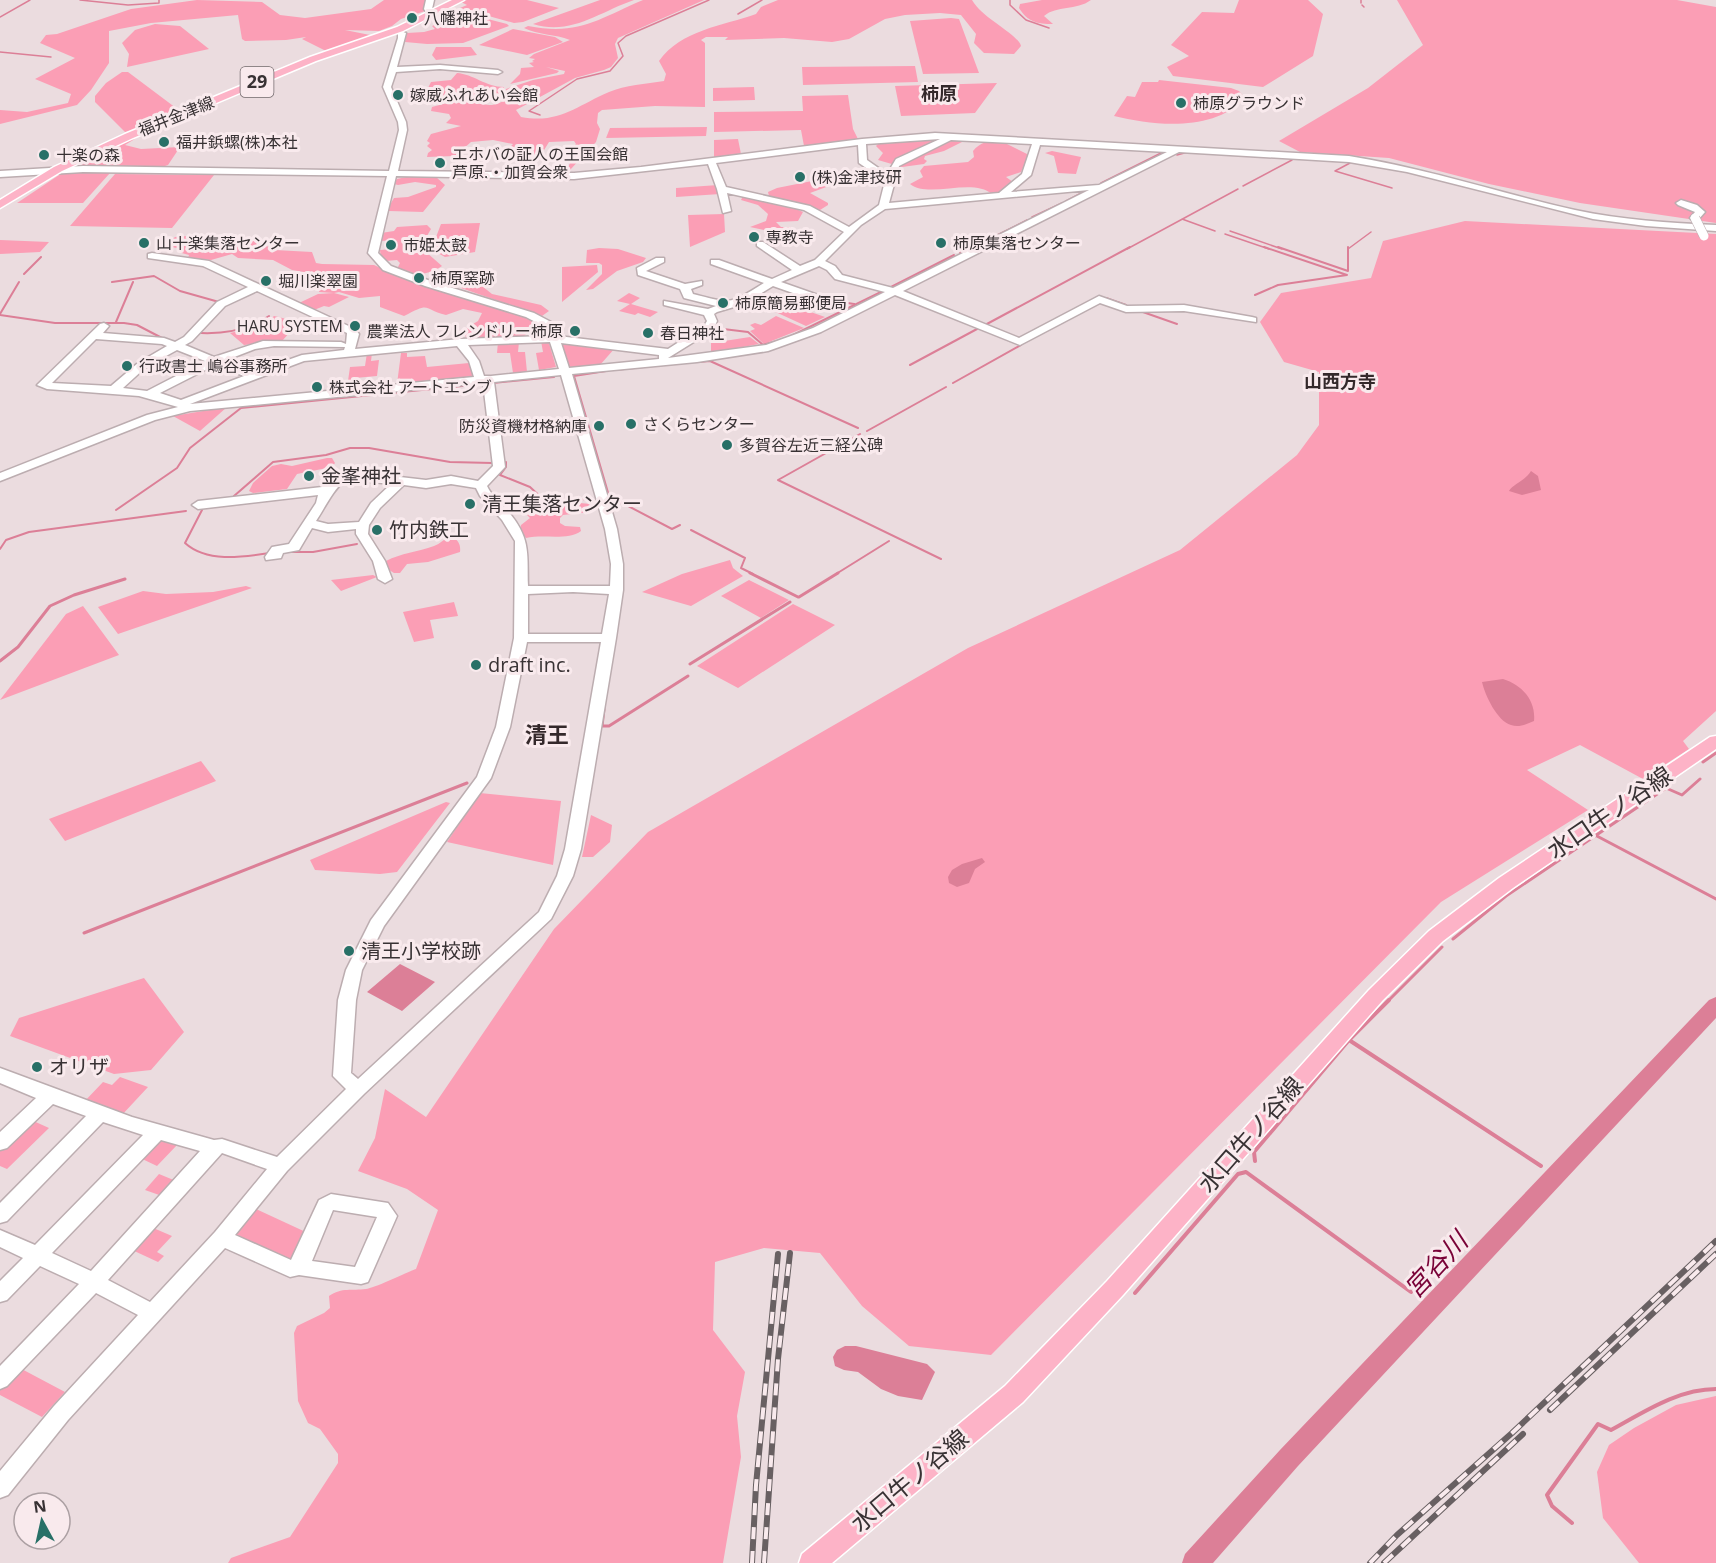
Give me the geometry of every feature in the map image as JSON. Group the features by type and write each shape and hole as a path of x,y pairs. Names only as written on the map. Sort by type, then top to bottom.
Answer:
{"main road":[{"name":"福井金津線","path":"0,205 58,169 129,136 268,78 395,31 459,0"},
{"name":"水口牛ノ谷線","path":"812,1563 1014,1394 1123,1280 1360,1013 1436,936 1506,883 1716,741"}],"street":[{"path":"430,0 428,9 431,13"},
{"path":"0,1488 61,1413 222,1238 280,1166 358,1089 545,915 565,876 573,849 616,590 617,564 611,529 565,371 547,324 530,315 429,284 382,265 373,254 403,130 402,122 387,87 402,34 395,31"},
{"path":"391,70 440,67 498,72"},
{"path":"0,174 58,169 574,176 862,142 954,136 1349,159 1392,165 1575,212 1627,221 1716,228"},
{"path":"883,206 895,165 899,161 954,136"},
{"path":"1002,195 1026,175 1036,141"},
{"path":"862,142 862,161 890,180"},
{"path":"104,326 45,386 113,390 148,395 186,406 734,355 768,348 817,330 1179,149"},
{"path":"711,161 722,189 726,211"},
{"path":"668,303 710,313 725,305 740,302 770,283 819,262 858,223 883,206 1086,187 1100,188"},
{"path":"722,189 807,208 851,232"},
{"path":"1681,203 1698,209 1700,212 1695,218 1704,236"},
{"path":"760,244 798,270"},
{"path":"153,256 205,263 351,331 354,334 350,349"},
{"path":"660,260 641,270 642,273 685,287 698,283"},
{"path":"716,262 814,297"},
{"path":"819,262 831,268 839,277 866,282 893,291 1020,342 1099,299 1126,309 1184,308 1252,320"},
{"path":"113,390 142,365 188,339 221,304 257,287"},
{"path":"685,287 687,296 725,305"},
{"path":"652,363 709,328 712,322 710,313"},
{"path":"94,336 148,339 176,345 253,376"},
{"path":"0,477 151,417 186,406 253,376 302,358 350,349 554,339 671,353"},
{"path":"148,395 253,346 285,342 350,349"},
{"path":"460,342 484,378 499,467 482,484"},
{"path":"302,358 302,349 307,346"},
{"path":"271,557 276,555 278,550 294,547 322,503 326,490 342,476 426,484 459,481 482,484"},
{"path":"385,579 374,551 362,534 363,525 375,506 400,481"},
{"path":"358,1089 342,1076 347,1000 354,970 377,924 484,778 503,727 521,638 521,541 507,518 484,493 482,484"},
{"path":"198,505 326,490"},
{"path":"308,523 328,528 363,525"},
{"path":"522,590 573,588 616,590"},
{"path":"521,638 609,638"},
{"path":"0,1075 49,1097 156,1133 214,1147 222,1146 280,1166"},
{"path":"0,1143 49,1097"},
{"path":"0,1215 100,1114"},
{"path":"0,1294 156,1133"},
{"path":"0,1380 94,1282 214,1147"},
{"path":"222,1238 290,1269 300,1266 362,1276 387,1216 381,1209 331,1202 326,1205 300,1266"},
{"path":"0,1238 94,1282 152,1313"}],"shaded area":[{"path":"197,0 262,2 280,15 305,18 371,9 384,0 425,0 425,11 401,19 392,26 379,31 345,30 375,36 328,52 302,39 306,37 245,41 242,39 238,15 151,23 109,31 109,63 91,90 77,105 0,124 0,110 27,112 68,103 71,94 35,79 75,58 40,43 46,35 57,34 131,9"},
{"path":"467,0 527,0 559,8 523,22 514,23 460,8 467,5 461,2"},
{"path":"600,0 634,0 572,25 547,27 533,24"},
{"path":"643,0 704,0 618,38 615,44 618,58 611,67 575,78 516,110 521,117 535,119 557,116 615,90 664,81 666,74 659,61 679,42 703,30 756,14 761,7 778,0 972,0 984,14 1014,36 1021,46 1014,54 984,53 974,43 976,34 961,15 940,13 905,15 885,19 849,39 832,42 784,38 725,40 728,37 706,37 701,40 705,43 705,107 655,106 602,110 598,113 597,123 600,129 596,142 570,170 568,168 571,160 563,156 576,144 574,141 549,142 541,155 507,155 507,151 513,144 493,140 471,142 455,156 427,157 432,150 427,146 430,143 427,141 431,134 461,126 446,123 451,118 449,114 431,111 432,107 469,97 485,98 484,104 496,104 507,99 506,89 533,80 564,74 565,71 546,67 559,71 510,84 520,74 521,68 534,67 529,63 534,62 532,61 535,59 529,58 534,54 570,40 524,28 528,26 561,29 588,24"},
{"path":"1042,0 1091,0 1079,6 1055,10 1044,16 1053,24 1033,21 1019,8 1020,4"},
{"path":"1239,0 1308,0 1323,14 1313,56 1263,87 1173,76 1167,67 1189,56 1171,45 1202,12 1234,13"},
{"path":"1397,0 1677,0 1716,7 1716,223 1580,203 1489,184 1389,158 1300,152 1279,141 1368,88 1423,45"},
{"path":"445,8 509,26 463,43 405,42 407,33 435,29 432,26 442,22 429,17"},
{"path":"959,19 979,73 923,74 910,21"},
{"path":"155,24 180,26 209,49 127,67 129,54 122,43 135,30"},
{"path":"513,29 555,37 563,42 527,55 479,45"},
{"path":"436,47 471,47 477,55 436,60 432,55"},
{"path":"915,66 918,82 803,85 802,67"},
{"path":"122,72 128,72 180,111 135,131 125,132 95,102 95,96 106,83"},
{"path":"457,73 504,87 502,98 490,101 489,96 474,96 443,101 428,97 427,90 431,82 451,80"},
{"name":"柿原グラウンド","path":"1159,80 1231,88 1239,91 1245,98 1232,109 1217,117 1183,124 1147,122 1114,116 1127,96 1135,97 1142,82 1158,82"},
{"path":"997,83 975,113 901,116 895,86"},
{"path":"754,87 755,100 713,101 713,88"},
{"path":"848,95 853,129 858,139 804,146 801,130 714,132 714,112 803,111 802,96"},
{"path":"707,127 706,136 606,138 610,128"},
{"path":"138,137 125,145 141,149 180,147 168,165 162,167 80,165"},
{"path":"941,137 964,138 964,141 944,151 925,156 924,159 927,161 924,164 902,167 878,160 883,153 876,146 878,144"},
{"path":"738,139 741,154 714,158 714,140"},
{"path":"999,140 1029,155 1021,172 1006,177 1013,182 1000,193 992,194 984,189 973,187 928,190 910,184 923,177 920,171 924,166 968,162 974,157 973,151 979,146"},
{"path":"1052,151 1081,157 1076,174 1058,173 1054,156 1045,153"},
{"path":"62,173 110,173 83,203 17,203"},
{"path":"115,174 214,175 172,228 70,226"},
{"path":"436,177 445,185 423,212 389,211 388,208 394,198 408,197 436,187 436,185 415,182 394,184 397,179"},
{"path":"817,180 829,184 829,186 810,193 828,203 820,210 769,196 768,192 777,188"},
{"path":"718,185 720,194 676,197 676,188"},
{"path":"743,196 787,205 803,212 798,221 776,222 781,227 791,227 789,230 773,232 750,227 766,221 768,214 758,205 741,200"},
{"path":"724,214 725,232 690,247 688,215"},
{"path":"1465,221 1716,234 1716,711 1683,741 1689,749 1643,779 1580,745 1527,770 1588,810 1441,902 991,1355 909,1346 862,1306 820,1253 764,1248 715,1262 713,1330 745,1372 737,1416 741,1457 723,1563 228,1563 231,1558 290,1537 338,1463 338,1454 320,1429 308,1423 298,1401 294,1333 297,1326 330,1308 329,1296 334,1293 370,1288 416,1269 438,1210 407,1189 358,1171 375,1138 385,1089 426,1117 554,929 648,832 968,648 1180,550 1297,455 1319,425 1319,372 1284,362 1260,322 1281,293 1371,278 1383,241"},
{"path":"480,223 475,252 445,257 436,252 433,245 441,224"},
{"path":"427,225 431,229 424,241 426,252 442,266 431,272 415,274 397,269 400,263 397,260 381,259 380,250 395,249 396,240 380,241 381,233 394,231 397,227"},
{"path":"187,236 210,240 254,240 275,250 312,252 316,263 322,264 374,265 394,274 512,312 540,324 540,327 529,331 522,338 467,340 463,330 478,321 482,313 463,309 446,315 423,308 404,316 380,307 380,296 359,298 339,292 319,292 321,282 315,278 316,274 292,270 273,260 238,258 232,254 211,260 188,258 189,255 178,252 177,248 165,246 175,237"},
{"path":"0,240 49,242 40,252 0,254"},
{"path":"618,249 646,258 643,262 617,271 593,289 586,290 602,274 602,265 586,263 587,250"},
{"path":"597,265 598,272 562,302 562,267"},
{"path":"471,282 483,283 482,286 492,294 541,305 549,311 542,316 461,288"},
{"path":"334,293 349,297 329,307 324,306 314,310 299,303 318,294"},
{"path":"629,293 640,298 631,304 658,312 650,317 619,311 630,304 617,301"},
{"path":"785,303 825,317 806,326 769,309"},
{"path":"274,316 299,322 282,341 244,345 230,333 263,325"},
{"path":"776,316 804,328 764,344 750,331 755,329 750,325 755,323 761,325"},
{"path":"750,337 759,344 711,353 711,343"},
{"path":"541,341 549,343 556,367 539,370 536,353 543,352"},
{"path":"498,342 519,342 518,352 525,352 527,372 513,373 510,353 497,353"},
{"path":"560,342 615,348 600,365 568,368"},
{"path":"367,353 372,353 371,361 379,360 377,376 355,378 354,382 370,382 369,387 347,388 350,367 365,366"},
{"path":"401,353 407,353 407,357 425,356 427,367 469,363 476,377 397,384"},
{"path":"227,407 200,431 173,416"},
{"path":"332,458 335,463 332,467 297,474 287,489 253,493 249,491 253,483 272,466 281,464 292,466"},
{"path":"1531,471 1538,476 1541,490 1522,495 1509,491 1526,477"},
{"path":"569,502 591,504 590,512 563,515 560,518 560,523 565,526 580,527 581,531 576,534 563,537 526,538 520,530 521,525 530,518 527,515"},
{"path":"451,536 458,542 460,552 428,562 407,564 400,573 394,573 386,568 386,561 434,546"},
{"path":"730,560 733,568 743,576 691,606 642,592 682,574"},
{"path":"373,575 377,577 341,591 331,580"},
{"path":"749,580 789,600 761,618 721,596"},
{"path":"246,586 252,588 118,634 98,607 143,591 166,594 213,592"},
{"path":"454,602 458,616 430,620 434,638 414,642 403,612"},
{"path":"793,604 835,625 738,688 697,666"},
{"path":"83,606 119,655 0,700 66,614"},
{"path":"1503,679 1516,685 1526,694 1533,706 1534,721 1514,726 1506,723 1496,713 1482,682"},
{"path":"201,761 216,781 65,841 49,819"},
{"path":"480,793 561,801 553,865 447,842"},
{"path":"446,802 450,803 397,872 380,874 315,870 310,860"},
{"path":"591,815 612,825 610,842 593,857 582,857"},
{"path":"982,858 985,862 975,869 969,883 957,887 949,883 948,877 952,870 962,864"},
{"path":"400,964 435,982 402,1011 367,992"},
{"path":"144,978 184,1032 151,1070 114,1074 10,1036 19,1018"},
{"path":"120,1077 148,1087 121,1116 83,1103 103,1082 112,1085"},
{"path":"29,1119 49,1128 7,1169 0,1166 0,1146"},
{"path":"163,1139 177,1145 157,1166 138,1157 154,1140"},
{"path":"159,1174 176,1181 162,1196 145,1190"},
{"path":"256,1209 310,1234 300,1258 287,1262 235,1238 235,1233"},
{"path":"151,1227 172,1236 157,1252 164,1256 158,1262 130,1249"},
{"path":"845,1346 856,1346 927,1364 935,1372 922,1400 898,1396 881,1389 858,1372 835,1366 833,1357 837,1350"},
{"path":"16,1366 65,1392 42,1417 0,1395 0,1383"},
{"path":"1716,1396 1716,1563 1639,1563 1603,1518 1597,1472 1609,1445 1676,1405"}],"waterway":[{"path":"0,17 30,0"},
{"path":"80,0 128,5 159,3 159,0"},
{"path":"540,115 529,111 577,79 610,71 623,56 618,43 626,36 709,0"},
{"path":"738,14 762,0"},
{"path":"1010,0 1010,5 1026,20 1049,28"},
{"path":"0,52 51,57"},
{"path":"1101,183 1165,151"},
{"path":"1177,155 1188,152"},
{"path":"1218,154 1299,158"},
{"path":"1243,186 1292,160"},
{"path":"1350,163 1335,171 1392,188"},
{"path":"1066,201 1089,189"},
{"path":"1182,219 1238,189"},
{"path":"1032,217 1062,203"},
{"path":"1127,249 1182,219"},
{"path":"1182,219 1215,231"},
{"path":"969,249 1027,220"},
{"path":"1230,231 1282,249"},
{"path":"1348,249 1371,232"},
{"path":"1225,234 1269,249"},
{"path":"960,253 972,247"},
{"path":"985,325 1130,247"},
{"path":"1255,295 1278,285 1347,275 1264,247"},
{"path":"1278,247 1348,271 1348,249"},
{"path":"891,287 954,255"},
{"path":"24,274 41,257"},
{"path":"112,282 154,276 180,291 219,302"},
{"path":"0,314 19,282"},
{"path":"116,322 133,282"},
{"path":"789,337 883,291"},
{"path":"816,298 854,304"},
{"path":"1106,298 1126,305"},
{"path":"1140,311 1177,324"},
{"path":"0,315 55,323 124,323 137,325 162,338"},
{"path":"201,333 236,330 253,325 269,316"},
{"path":"715,328 748,332 762,344"},
{"path":"910,365 977,329"},
{"path":"758,346 777,341"},
{"path":"953,383 1021,345"},
{"path":"698,362 710,361 858,428"},
{"path":"615,370 682,363"},
{"path":"606,371 574,376 609,496 672,529 680,525"},
{"path":"493,383 554,377"},
{"path":"116,510 177,468 190,448 241,408 482,384"},
{"path":"867,431 946,387"},
{"path":"860,434 778,480 941,559"},
{"path":"234,496 273,462 326,455 350,448 369,448 450,462 492,463"},
{"path":"506,462 506,467 500,475 530,487 545,501 587,499"},
{"path":"202,510 185,543 194,549 204,554 226,557 270,553"},
{"path":"0,549 6,540 29,532 186,511"},
{"path":"691,530 745,558 741,568 753,574"},
{"path":"836,574 889,541"},
{"path":"284,552 313,552 357,544"},
{"path":"750,573 798,597"},
{"path":"799,597 838,573"},
{"path":"0,661 18,647 50,606 74,595 125,579"},
{"path":"690,664 790,602"},
{"path":"604,709 602,726 609,726 688,676"},
{"path":"1703,762 1716,753"},
{"path":"1596,835 1666,788 1682,795 1700,779"},
{"path":"84,933 467,783"},
{"path":"1453,939 1506,896 1596,835"},
{"path":"1596,835 1716,899"},
{"path":"1349,1040 1442,947"},
{"name":"宮谷川","path":"1195,1563 1289,1458 1716,1005"},
{"path":"1255,1161 1254,1152 1349,1040"},
{"path":"1349,1040 1541,1166"},
{"path":"1135,1293 1238,1174 1246,1172 1411,1292"},
{"path":"1572,1523 1552,1506 1547,1495 1598,1424 1611,1430 1675,1397 1716,1389"}],"railway":[{"path":"1370,1563 1397,1535 1512,1433 1716,1241"},
{"path":"764,1563 778,1359 790,1253"},
{"path":"752,1563 756,1485 778,1254"},
{"path":"1550,1410 1716,1254"},
{"path":"1384,1563 1523,1434"}],"place":[{"name":"八幡神社","path":"412,18"},
{"name":"嫁威ふれあい会館","path":"398,95"},
{"name":"柿原グラウンド","path":"1181,103"},
{"name":"福井鋲螺(株)本社","path":"164,142"},
{"name":"十楽の森","path":"44,155"},
{"name":"エホバの証人の王国会館 芦原.・加賀会衆","path":"440,163"},
{"name":"(株)金津技研","path":"800,177"},
{"name":"専教寺","path":"754,237"},
{"name":"山十楽集落センター","path":"144,243"},
{"name":"柿原集落センター","path":"941,243"},
{"name":"市姫太鼓","path":"391,245"},
{"name":"柿原窯跡","path":"419,278"},
{"name":"堀川楽翠園","path":"266,281"},
{"name":"柿原簡易郵便局","path":"723,303"},
{"name":"HARU SYSTEM","path":"355,326"},
{"name":"農業法人 フレンドリー柿原","path":"575,331"},
{"name":"春日神社","path":"648,333"},
{"name":"行政書士 嶋谷事務所","path":"127,366"},
{"name":"株式会社 アートエンブ","path":"317,387"},
{"name":"さくらセンター","path":"631,424"},
{"name":"防災資機材格納庫","path":"599,426"},
{"name":"多賀谷左近三経公碑","path":"727,445"},
{"name":"金峯神社","path":"309,476"},
{"name":"清王集落センター","path":"470,504"},
{"name":"竹内鉄工","path":"377,530"},
{"name":"draft inc.","path":"476,665"},
{"name":"清王小学校跡","path":"349,951"},
{"name":"オリザ","path":"37,1067"}],"district":[{"name":"柿原","path":"939,94"},
{"name":"山西方寺","path":"1340,382"},
{"name":"清王","path":"547,735"}]}
